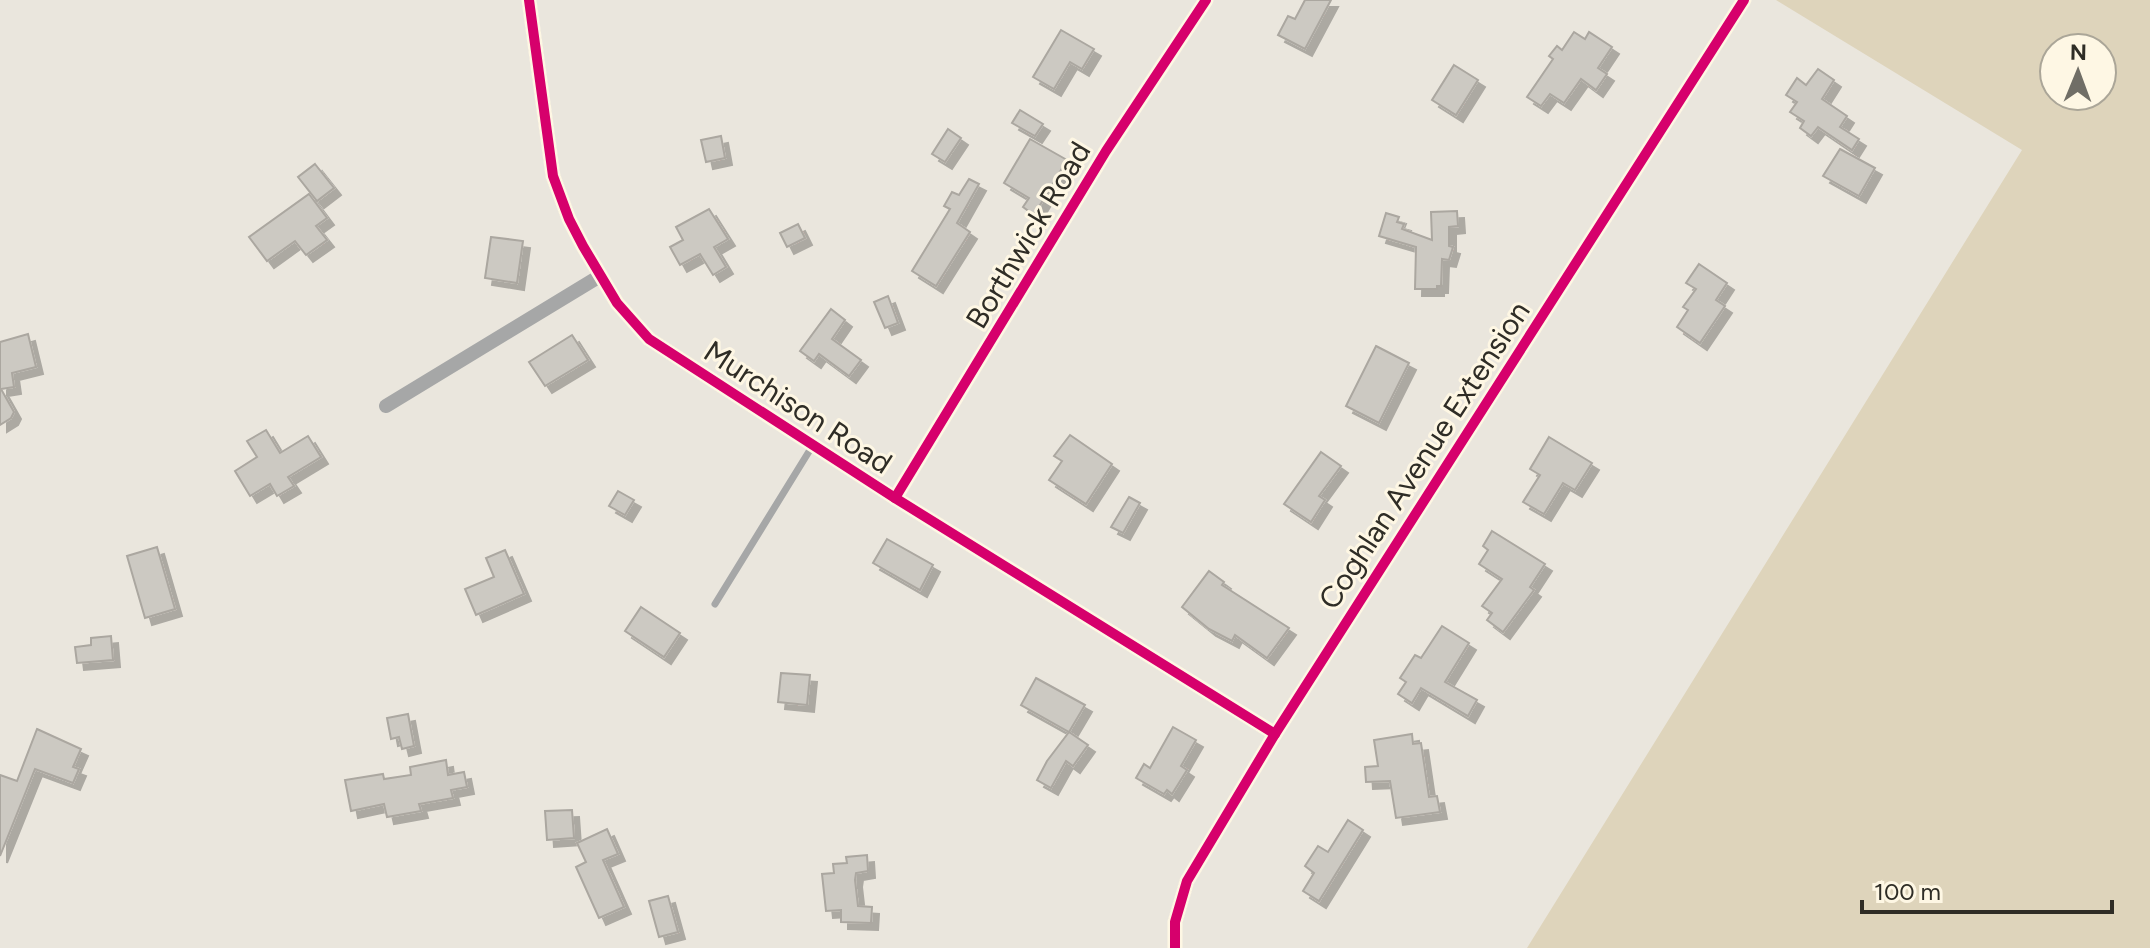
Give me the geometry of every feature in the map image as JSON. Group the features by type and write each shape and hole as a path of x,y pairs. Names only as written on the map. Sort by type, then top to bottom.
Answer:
{"street":[{"name":"Murchison Road","path":"529,0 553,176 569,219 600,276 617,303 649,339 895,498 1275,734"},
{"name":"Borthwick Road","path":"895,498 1106,151 1206,0"},
{"name":"Coghlan Avenue Extension","path":"1175,948 1175,922 1187,881 1275,734 1744,0"},
{"path":"386,406 600,276"}],"lane":[{"path":"715,604 813,445"}],"shaded area":[{"path":"1776,0 2150,0 2150,948 1527,948 2022,150"}],"building":[{"path":"1305,0 1331,0 1305,49 1278,35 1288,16 1295,19"},
{"path":"1061,30 1094,49 1082,69 1070,62 1054,89 1033,77"},
{"path":"1574,32 1585,39 1589,32 1612,47 1598,68 1607,74 1596,90 1581,79 1564,103 1550,94 1541,106 1527,97 1553,59 1549,56 1557,46 1562,50"},
{"path":"1454,65 1478,80 1456,115 1432,100"},
{"path":"1818,69 1834,80 1822,99 1847,116 1840,127 1859,139 1852,150 1818,127 1811,136 1800,128 1804,121 1790,112 1797,102 1786,95 1797,78 1806,85"},
{"path":"1020,110 1043,124 1035,136 1012,123"},
{"path":"948,129 961,138 945,162 932,154"},
{"path":"721,136 725,158 706,162 701,140"},
{"path":"1030,139 1067,160 1034,215 1023,207 1029,198 1004,183"},
{"path":"1840,149 1875,168 1859,196 1823,176"},
{"path":"315,164 334,188 317,201 298,177"},
{"path":"969,179 979,184 957,223 970,232 936,286 912,271 950,209 944,206 952,192 959,195"},
{"path":"309,194 327,218 316,226 327,240 306,255 295,241 267,261 249,237"},
{"path":"709,209 728,239 714,247 726,267 713,275 700,254 680,265 670,247 683,240 676,227"},
{"path":"1457,211 1458,226 1449,227 1449,246 1453,247 1449,260 1442,259 1441,286 1437,289 1415,289 1416,247 1379,236 1386,213 1399,217 1397,222 1404,224 1402,229 1432,240 1431,212"},
{"path":"798,224 805,238 787,247 780,233"},
{"path":"491,237 523,241 517,283 485,278"},
{"path":"1699,264 1727,283 1716,300 1725,306 1700,343 1677,327 1688,310 1683,307 1696,289 1686,283"},
{"path":"888,296 898,323 885,328 874,302"},
{"path":"831,309 845,320 832,339 861,360 849,376 819,354 814,361 800,351"},
{"path":"28,334 36,367 12,373 14,387 1,389 14,412 0,425 0,342"},
{"path":"572,335 588,360 545,386 529,362"},
{"path":"1376,346 1409,363 1379,423 1346,406"},
{"path":"266,430 280,453 308,436 321,457 288,477 294,486 277,496 270,484 250,496 235,471 257,457 247,441"},
{"path":"1070,435 1112,464 1086,504 1049,480 1062,461 1054,456"},
{"path":"1549,437 1592,463 1575,490 1563,483 1544,514 1523,502 1540,475 1530,469"},
{"path":"1321,452 1341,466 1319,496 1325,500 1311,522 1284,504"},
{"path":"618,491 634,500 625,515 609,506"},
{"path":"1129,497 1140,503 1123,533 1111,527"},
{"path":"1492,531 1545,564 1530,587 1534,590 1503,632 1487,620 1492,613 1482,606 1502,579 1479,564 1488,550 1483,546"},
{"path":"887,539 933,565 920,590 873,563"},
{"path":"157,547 175,609 145,618 127,556"},
{"path":"505,550 524,594 476,615 465,589 494,577 486,558"},
{"path":"1209,571 1224,582 1222,585 1289,628 1267,658 1235,635 1232,641 1209,629 1182,607"},
{"path":"641,607 680,633 664,657 625,631"},
{"path":"1442,626 1469,643 1445,682 1477,700 1468,716 1421,688 1412,703 1398,694 1406,682 1400,678 1415,655 1421,658"},
{"path":"111,636 113,660 77,663 75,647 91,645 91,638"},
{"path":"781,673 810,675 807,705 778,702"},
{"path":"1036,678 1085,705 1069,732 1021,705"},
{"path":"408,714 414,746 402,749 399,737 391,739 387,718"},
{"path":"1173,727 1196,740 1181,766 1187,770 1172,794 1167,790 1164,794 1136,778 1144,764 1150,768"},
{"path":"37,729 81,749 73,767 79,769 73,783 35,769 0,856 0,775 17,781"},
{"path":"1069,732 1088,745 1073,766 1066,761 1051,788 1037,780"},
{"path":"1412,734 1413,744 1421,743 1429,797 1437,796 1440,812 1396,818 1390,781 1366,782 1365,767 1378,766 1374,740"},
{"path":"446,760 448,775 464,772 467,787 451,790 453,798 419,804 421,811 387,817 384,804 351,811 345,780 383,774 384,779 411,775 410,767"},
{"path":"572,810 574,838 547,840 545,811"},
{"path":"1348,820 1363,830 1319,901 1303,891 1314,873 1305,866 1318,846 1328,852"},
{"path":"607,829 618,854 603,860 624,907 599,918 576,867 586,862 577,843"},
{"path":"867,855 868,871 856,873 855,880 858,906 872,907 871,923 841,922 841,910 826,911 822,874 834,873 833,864 847,863 846,857"},
{"path":"668,896 678,932 659,937 649,901"}],"cycle path":[{"path":"529,0 553,176 583,246 617,303 649,339 895,498 1275,734"},
{"path":"895,498 1106,151 1206,0"},
{"path":"1175,948 1175,922 1187,881 1275,734 1744,0"}]}
